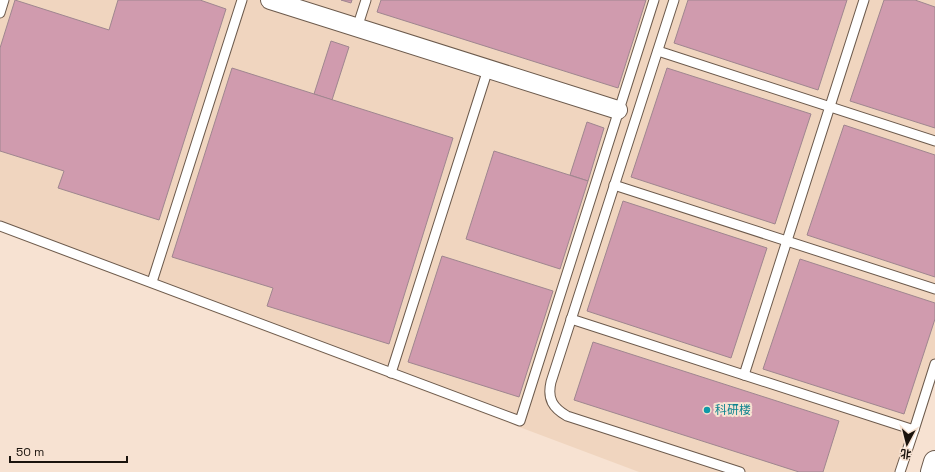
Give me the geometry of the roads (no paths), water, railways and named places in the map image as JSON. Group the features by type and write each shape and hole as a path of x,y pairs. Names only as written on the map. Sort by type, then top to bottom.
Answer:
{"street":[{"path":"270,0 618,110"},
{"path":"932,472 935,462"}],"lane":[{"path":"0,14 4,0"},
{"path":"152,282 242,0"},
{"path":"358,28 366,0"},
{"path":"0,226 520,421 654,0"},
{"path":"674,0 571,319 550,388 550,394 552,402 558,411 567,416 714,468 740,472"},
{"path":"744,375 864,0"},
{"path":"658,51 935,141"},
{"path":"391,373 488,69"},
{"path":"614,185 935,289"},
{"path":"571,319 914,430"},
{"path":"900,472 935,364"}],"place":[{"name":"科研楼","path":"707,410"}]}
